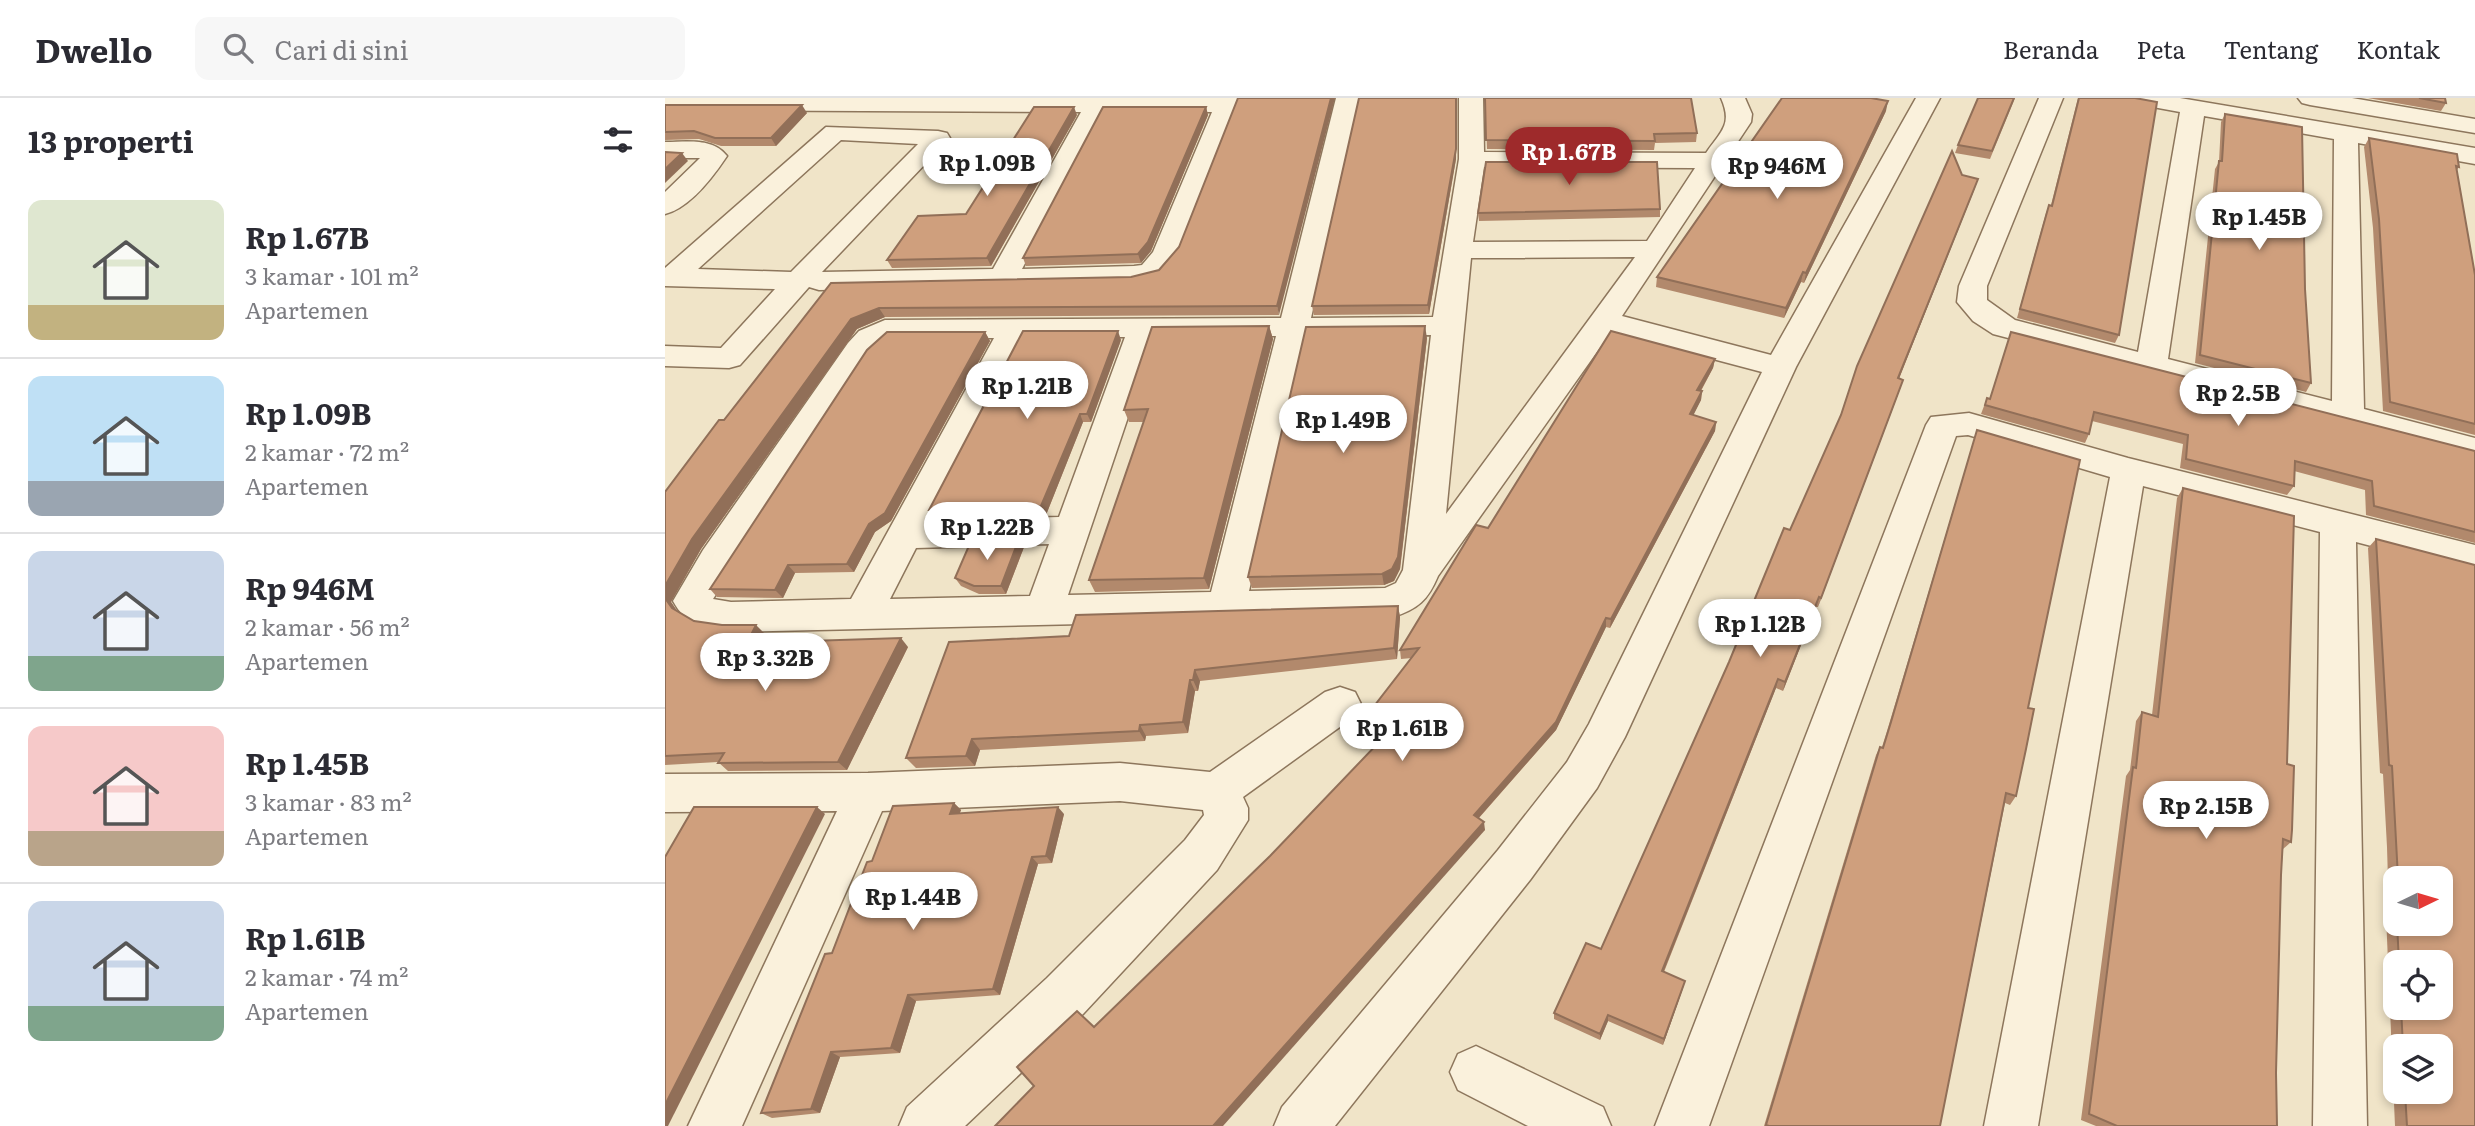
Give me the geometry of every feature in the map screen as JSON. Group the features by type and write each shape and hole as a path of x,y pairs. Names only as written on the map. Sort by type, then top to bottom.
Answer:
{"street":[{"path":"1227,606 1349,98"},
{"path":"1422,570 1447,326 1472,159 1471,98"},
{"path":"1447,326 1295,329 896,327 877,333 865,342 716,560 692,601 696,609 716,616 1396,603 1410,594 1422,570 1655,249 1739,122 1740,114 1733,98"},
{"path":"1301,1126 1514,865 1582,775 1604,737 1780,367 1928,98"},
{"path":"2051,98 1973,286 1972,302 1984,315 2004,327 2475,449"},
{"path":"2139,98 2475,156"},
{"path":"2259,98 2475,135"},
{"path":"2310,98 2398,105 2475,126"},
{"path":"665,103 1096,105 1228,101 1166,255 1152,271 1134,275 1004,275 808,281 669,277"},
{"path":"1004,275 1096,105"},
{"path":"2151,366 2193,108"},
{"path":"665,356 729,358 808,281 938,138 835,132 669,277"},
{"path":"2346,135 2348,416"},
{"path":"665,150 706,150 714,156 703,172 665,206"},
{"path":"1472,159 1712,161"},
{"path":"1459,250 1655,249"},
{"path":"1604,321 1780,367"},
{"path":"864,612 1015,327"},
{"path":"1044,610 1143,328"},
{"path":"1682,1126 1943,425 1969,424 2128,470 2475,559"},
{"path":"2011,1126 2128,470"},
{"path":"2338,524 2340,1126"},
{"path":"904,535 1071,530"},
{"path":"665,793 868,792 1120,782 1216,792 1340,704"},
{"path":"715,1126 868,792"},
{"path":"926,1126 1065,996 1201,855 1226,820 1226,808 1216,792"},
{"path":"1476,1072 1584,1126"}],"building":[{"path":"1238,98 1331,98 1277,306 879,308 851,319 692,539 665,586 665,492 719,420 724,420 831,283 1131,277 1159,270 1179,247"},
{"path":"1359,98 1456,98 1456,149 1428,305 1312,306"},
{"path":"1485,98 1691,98 1697,133 1654,134 1655,141 1486,140"},
{"path":"1782,98 1871,98 1888,101 1806,273 1803,272 1786,308 1657,277"},
{"path":"1978,98 2014,98 1992,151 1958,145"},
{"path":"2079,98 2135,98 2157,102 2119,335 2020,309 2049,205 2052,206"},
{"path":"2419,98 2445,98 2446,103"},
{"path":"665,105 802,105 771,138 715,138 694,131 665,132"},
{"path":"1034,107 1074,107 987,258 887,260 918,216 966,214"},
{"path":"1103,107 1206,107 1148,242 1138,254 1023,258"},
{"path":"2225,114 2302,127 2305,289 2311,383 2200,355"},
{"path":"2369,138 2457,154 2459,167 2456,166 2475,275 2475,424 2390,402 2379,219"},
{"path":"1952,151 1962,175 1978,179 1898,378 1903,380 1821,598 1819,597 1785,682 1778,679 1662,971 1685,981 1664,1039 1608,1015 1600,1034 1554,1013 1586,943 1601,949 1729,662 1784,528 1790,530 1841,415 1857,366"},
{"path":"665,152 682,153 665,169"},
{"path":"1486,162 1657,162 1660,209 1478,213"},
{"path":"1269,326 1204,578 1089,580 1148,409 1124,410 1152,327"},
{"path":"1425,326 1398,557 1392,569 1382,574 1248,577 1306,327"},
{"path":"1023,331 1118,331 1087,414 1080,414 1041,506 929,510"},
{"path":"1611,331 1715,359 1697,390 1702,391 1690,414 1716,422 1611,619 1606,618 1556,722 1474,815 1484,822 1213,1126 995,1126 1034,1086 1017,1067 1077,1011 1094,1027 1270,856 1382,739 1358,727 1419,648 1400,650 1476,525 1488,528"},
{"path":"887,332 985,332 885,513 869,524 847,564 788,565 775,590 710,589 867,350"},
{"path":"2011,332 2475,451 2475,532 2374,506 2372,481 2295,461 2294,486 2186,459 2188,435 2094,412 2089,434 1985,405 1987,398 1990,399"},
{"path":"1977,430 2080,460 2028,708 2034,709 2026,749 2016,796 2006,793 1940,1126 1769,1126 1766,1125 1880,747 1883,748 1891,722"},
{"path":"2183,488 2294,516 2287,764 2294,766 2291,842 2283,839 2281,875 2277,1126 2117,1126 2089,1114 2142,712 2158,717"},
{"path":"1019,539 1001,586 974,586 955,578 971,541"},
{"path":"2376,539 2475,565 2475,1126 2407,1126 2406,1104 2453,1104 2453,1034 2402,1034 2402,1020 2453,1020 2453,950 2398,950 2398,936 2453,936 2453,866 2397,866 2392,766 2389,765"},
{"path":"665,598 672,608 694,621 722,625 756,625 747,643 901,638 838,762 718,763 724,753 665,756"},
{"path":"1398,606 1394,648 1195,670 1193,680 1190,680 1183,722 1140,725 1139,731 972,739 966,756 906,758 949,642 1069,636 1076,615"},
{"path":"954,803 950,814 1058,807 1046,856 1032,857 993,989 908,995 891,1048 831,1052 811,1109 761,1113 825,954 832,953 867,862 872,861 893,806"},
{"path":"694,807 817,807 665,1105 665,857"}]}
